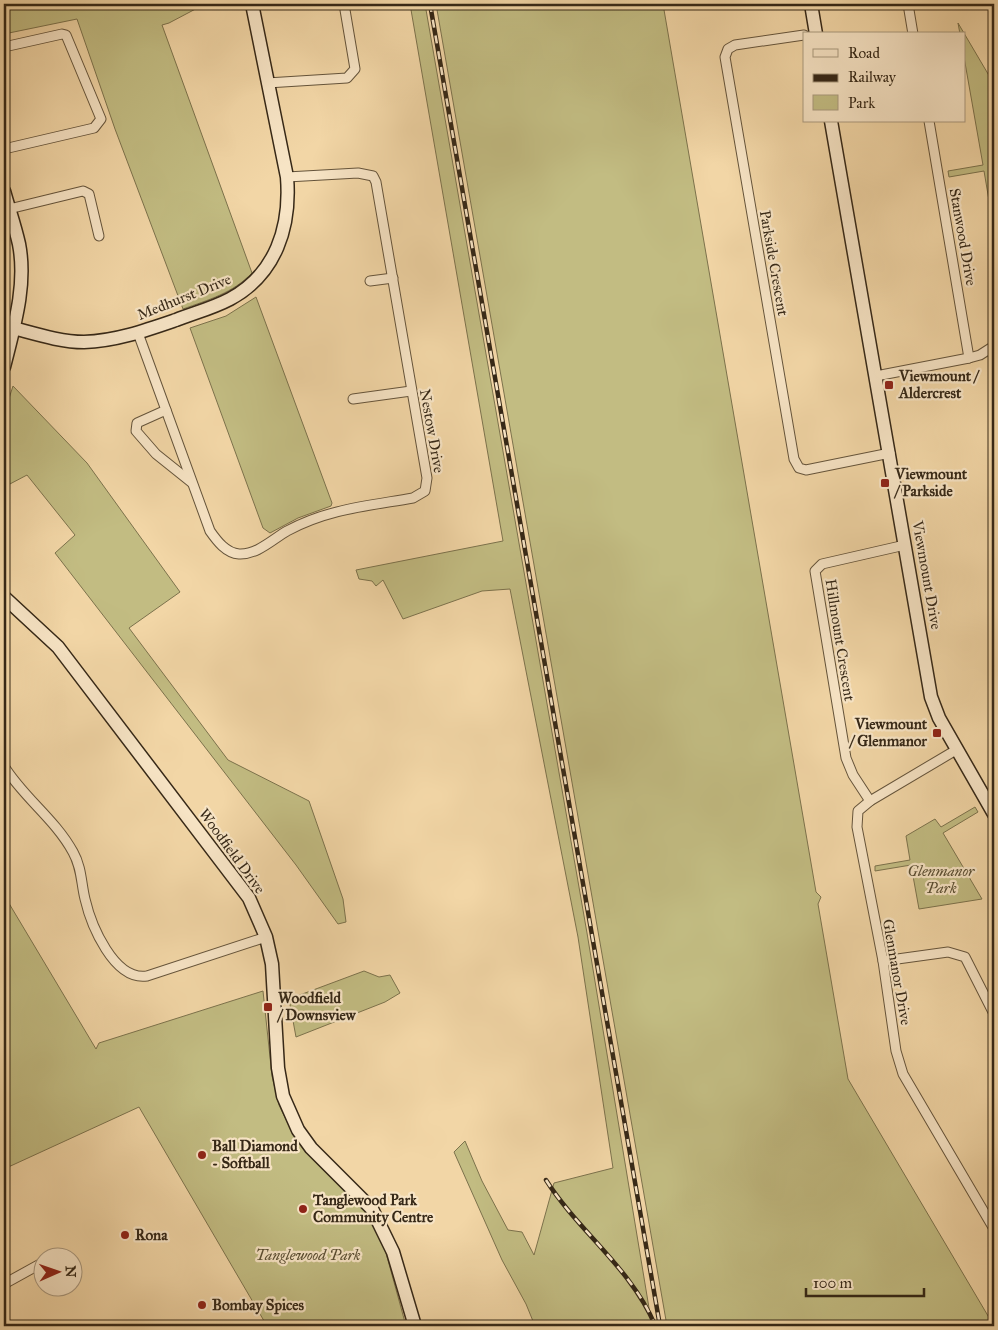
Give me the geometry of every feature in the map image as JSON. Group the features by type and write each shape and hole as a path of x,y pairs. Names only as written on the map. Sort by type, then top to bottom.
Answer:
{"street":[{"name":"Medhurst Drive","path":"14,328 83,342 138,333 228,300 244,290 268,267 284,233 288,197 287,177 252,4"},
{"path":"267,83 347,78 355,69 344,4"},
{"path":"811,4 811,32"},
{"path":"908,4 913,32"},
{"path":"4,47 62,34 66,35 101,119 94,128 4,149"},
{"name":"Parkside Crescent","path":"803,35 735,45 728,49 724,57 794,459 800,468 806,470 890,453"},
{"name":"Viewmount Drive","path":"831,122 931,697 939,718 956,750 994,814"},
{"name":"Stanwood Drive","path":"929,122 969,358"},
{"name":"Nestow Drive","path":"138,333 210,531 219,543 238,554 254,551 285,532 318,516 412,498 425,490 428,485 376,182 373,176 358,173 287,177"},
{"path":"4,191 19,244 21,264 20,301 4,367"},
{"path":"9,209 83,192 89,194 99,236"},
{"path":"370,281 393,278"},
{"path":"876,376 969,358 994,346"},
{"path":"353,399 411,391"},
{"path":"166,410 137,423 136,431 156,454 191,482"},
{"path":"994,476 994,497"},
{"name":"Hillmount Crescent","path":"870,801 853,775 846,758 815,571 822,564 905,545"},
{"name":"Woodfield Drive","path":"4,597 58,647 249,898 266,937 272,964 278,1068 283,1096 298,1130 311,1148 372,1209 393,1252 416,1326"},
{"name":"Glenmanor Drive","path":"956,750 870,801 858,811 857,827 882,961 896,1051 903,1074 994,1229"},
{"path":"4,766 11,777 56,824 74,853 94,927 115,962 126,973 138,977 147,976 266,937"},
{"path":"882,961 948,952 965,957 994,1014"},
{"path":"4,1284 32,1268"}],"green space":[{"path":"4,4 205,4 162,25 252,273 245,280 220,295 183,309 115,129 77,19 4,34"},
{"path":"410,4 425,4 587,933 652,1326 535,1326 526,1304 502,1260 454,1152 465,1141 482,1181 508,1230 522,1232 534,1255 554,1183 613,1168 578,937 510,589 482,591 403,619 383,580 376,586 372,581 359,579 356,570 503,541"},
{"path":"436,4 663,4 816,892 821,897 818,904 848,1079 994,1326 667,1326"},
{"path":"958,23 963,32 960,32"},
{"path":"966,37 994,84 994,230 984,171 949,177 948,171 983,165 966,68"},
{"path":"256,297 332,503 331,506 298,518 270,533 263,528 190,328 226,316"},
{"path":"13,386 87,463 180,592 129,628 228,760 309,801 343,899 346,922 338,924 296,865 55,553 75,535 27,475 8,485 4,482 4,414"},
{"name":"Glenmanor Park","path":"975,807 978,812 943,833 982,899 919,909 911,865 875,871 875,866 910,860 906,836 935,819 941,827"},
{"name":"Tanglewood Park","path":"4,895 96,1049 99,1043 263,991 272,1076 279,1105 294,1136 317,1164 364,1210 383,1242 406,1326 267,1326 139,1107 4,1169"},
{"path":"364,971 379,977 390,975 400,993 385,1002 296,1037 289,999"}],"railway":[{"path":"430,4 660,1326"},
{"path":"546,1180 559,1199 619,1268 645,1305 655,1325"}],"place":[{"name":"Viewmount / Aldercrest","path":"889,385"},
{"name":"Viewmount / Parkside","path":"885,483"},
{"name":"Viewmount / Glenmanor","path":"937,733"},
{"name":"Woodfield / Downsview","path":"268,1007"},
{"name":"Ball Diamond - Softball","path":"202,1155"},
{"name":"Tanglewood Park Community Centre","path":"303,1209"},
{"name":"Rona","path":"125,1235"},
{"name":"Bombay Spices","path":"202,1305"}]}
